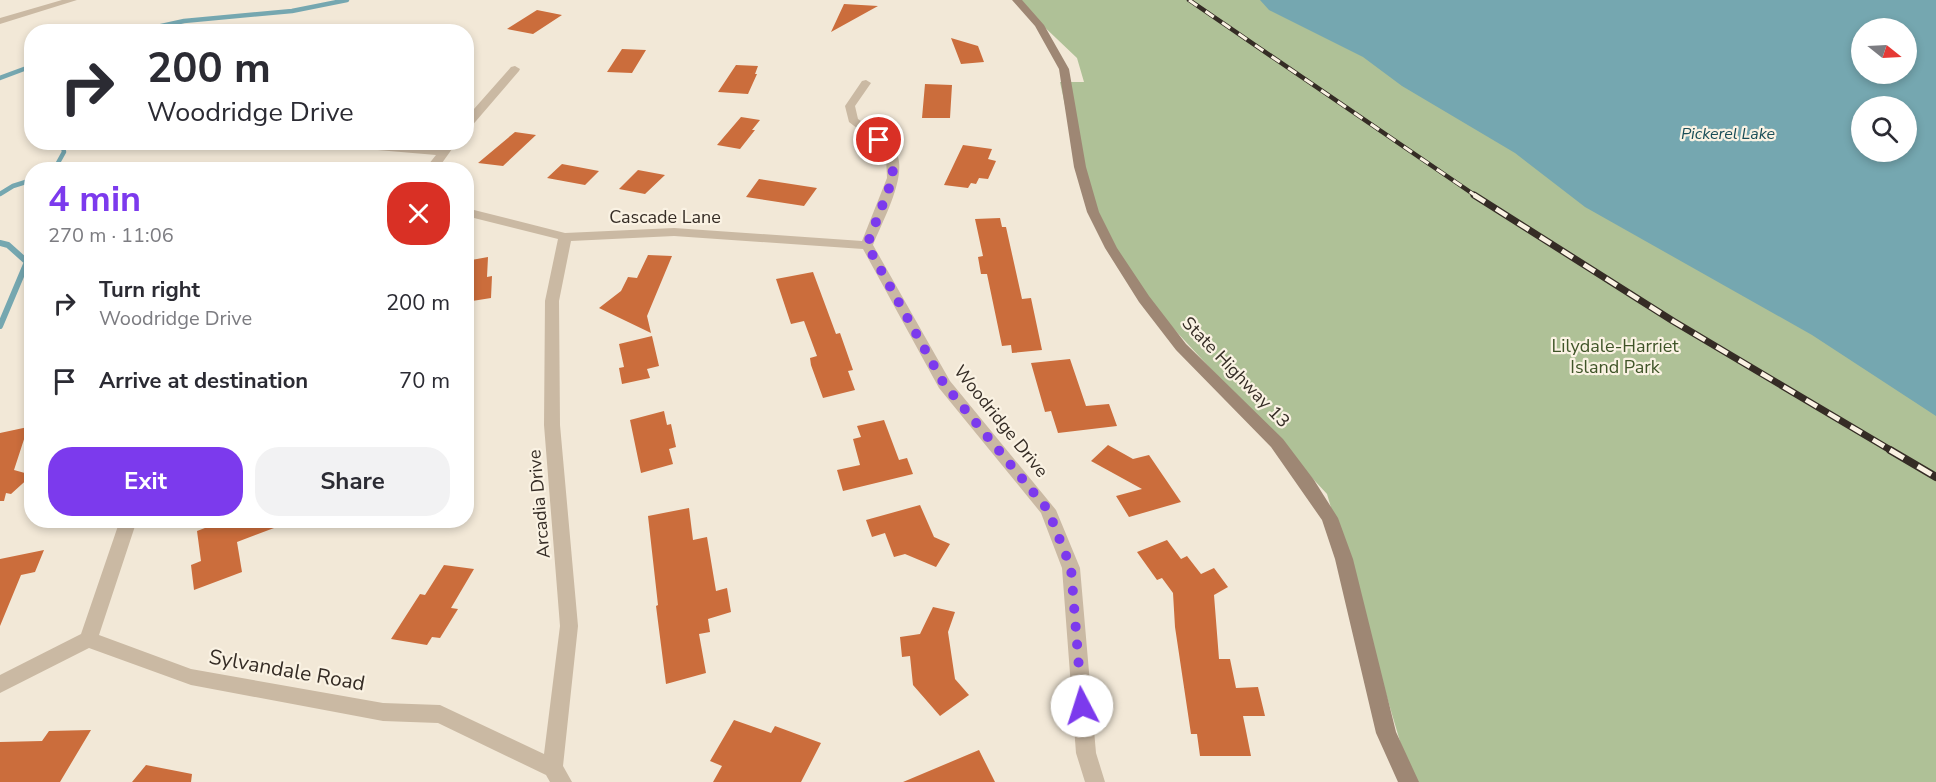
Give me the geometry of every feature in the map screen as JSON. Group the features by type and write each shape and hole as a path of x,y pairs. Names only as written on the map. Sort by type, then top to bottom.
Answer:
{"street":[{"path":"0,21 72,0"},
{"name":"State Highway 13","path":"1017,0 1039,25 1064,69 1083,178 1093,212 1115,254 1143,299 1181,347 1277,443 1330,518 1344,559 1386,733 1409,782"},
{"path":"474,116 514,69"},
{"path":"866,83 850,106 853,120 879,140 892,156 893,178 867,245"},
{"path":"436,162 446,150"},
{"name":"Cascade Lane","path":"474,214 565,237 674,232 867,245"},
{"name":"Arcadia Drive","path":"558,775 569,626 552,425 552,301 565,237"},
{"name":"Woodridge Drive","path":"867,245 944,384 1048,510 1071,568 1086,753 1095,782"},
{"path":"0,684 88,639 126,528"},
{"name":"Sylvandale Road","path":"88,639 191,677 383,712 440,714 558,775"}],"green space":[{"name":"Lilydale-Harriet Island Park","path":"1016,0 1936,0 1936,782 1412,782 1327,494 1134,286 1080,175 1060,82 1084,82 1077,58"}],"water":[{"name":"Pickerel Lake","path":"1260,0 1936,0 1936,416 1812,335 1585,207 1515,153 1402,86 1363,57 1269,10"}],"building":[{"path":"844,4 878,6 831,32"},
{"path":"537,10 562,15 533,34 507,29"},
{"path":"951,38 978,46 984,62 961,64"},
{"path":"622,49 646,50 632,73 607,72"},
{"path":"736,65 758,66 748,94 718,92"},
{"path":"925,84 952,85 950,118 922,118"},
{"path":"741,117 760,120 740,149 717,145"},
{"path":"515,132 536,135 503,166 478,163"},
{"path":"963,145 992,149 988,159 996,161 988,179 979,178 976,184 971,183 968,188 944,185"},
{"path":"562,164 599,171 585,185 547,178"},
{"path":"638,170 665,175 645,194 619,189"},
{"path":"759,179 817,188 804,206 746,197"},
{"path":"1000,218 1002,227 1006,227 1022,299 1031,298 1042,350 1012,353 1011,345 1002,346 987,274 981,274 978,257 983,256 975,219"},
{"path":"648,255 672,256 647,316 651,333 599,308 621,291 628,277 637,278"},
{"path":"488,257 487,277 492,276 491,298 474,301 474,260"},
{"path":"813,272 836,334 840,333 853,370 848,371 855,390 823,398 810,358 817,356 804,321 791,324 776,279"},
{"path":"652,336 659,366 647,369 650,378 622,384 619,368 624,367 619,344"},
{"path":"1070,359 1086,406 1109,404 1117,426 1058,433 1051,411 1045,412 1031,363"},
{"path":"664,411 667,425 671,424 676,447 669,449 673,464 641,473 630,420"},
{"path":"884,420 899,460 907,458 913,474 843,491 837,470 860,465 853,439 861,437 857,426"},
{"path":"24,428 24,439 14,470 24,473 24,482 11,494 6,493 4,501 0,501 0,433"},
{"path":"1108,445 1133,459 1149,455 1181,502 1129,517 1116,496 1142,489 1091,461"},
{"path":"920,505 934,537 950,544 936,567 905,554 894,557 885,533 872,537 866,520"},
{"path":"689,508 693,540 707,537 716,591 727,588 731,612 708,619 710,632 699,634 706,673 666,684 648,516"},
{"path":"205,528 274,528 237,542 242,572 194,590 191,565 201,561 197,531"},
{"path":"1167,540 1181,559 1187,556 1201,574 1214,568 1228,587 1214,595 1219,659 1230,659 1236,688 1258,687 1265,716 1243,716 1251,756 1200,756 1197,734 1191,734 1175,627 1173,593 1162,578 1157,580 1137,552"},
{"path":"44,550 35,572 21,575 0,626 0,559"},
{"path":"444,565 474,569 451,608 458,609 440,638 432,637 427,645 391,639 420,594 425,595"},
{"path":"933,607 955,612 948,632 955,679 969,695 940,716 913,685 910,656 902,657 900,637 920,634"},
{"path":"734,720 771,733 775,726 821,743 801,782 713,782 722,766 710,761"},
{"path":"91,730 60,782 0,782 0,742 42,741 49,731"},
{"path":"979,750 995,782 903,782"},
{"path":"146,765 192,774 191,782 132,782"}],"waterway":[{"path":"170,24 292,11 347,0"},
{"path":"0,78 24,69"},
{"path":"58,162 64,150"},
{"path":"0,194 24,183"},
{"path":"0,243 8,245 24,259"},
{"path":"0,326 24,269"}],"railway":[{"path":"1189,0 1476,196"},
{"path":"1474,195 1673,321 1892,451"},
{"path":"1890,450 1936,477"}],"route":[{"path":"879,140 892,156 893,178 867,245 944,384 1048,510 1071,568 1082,706"}]}
